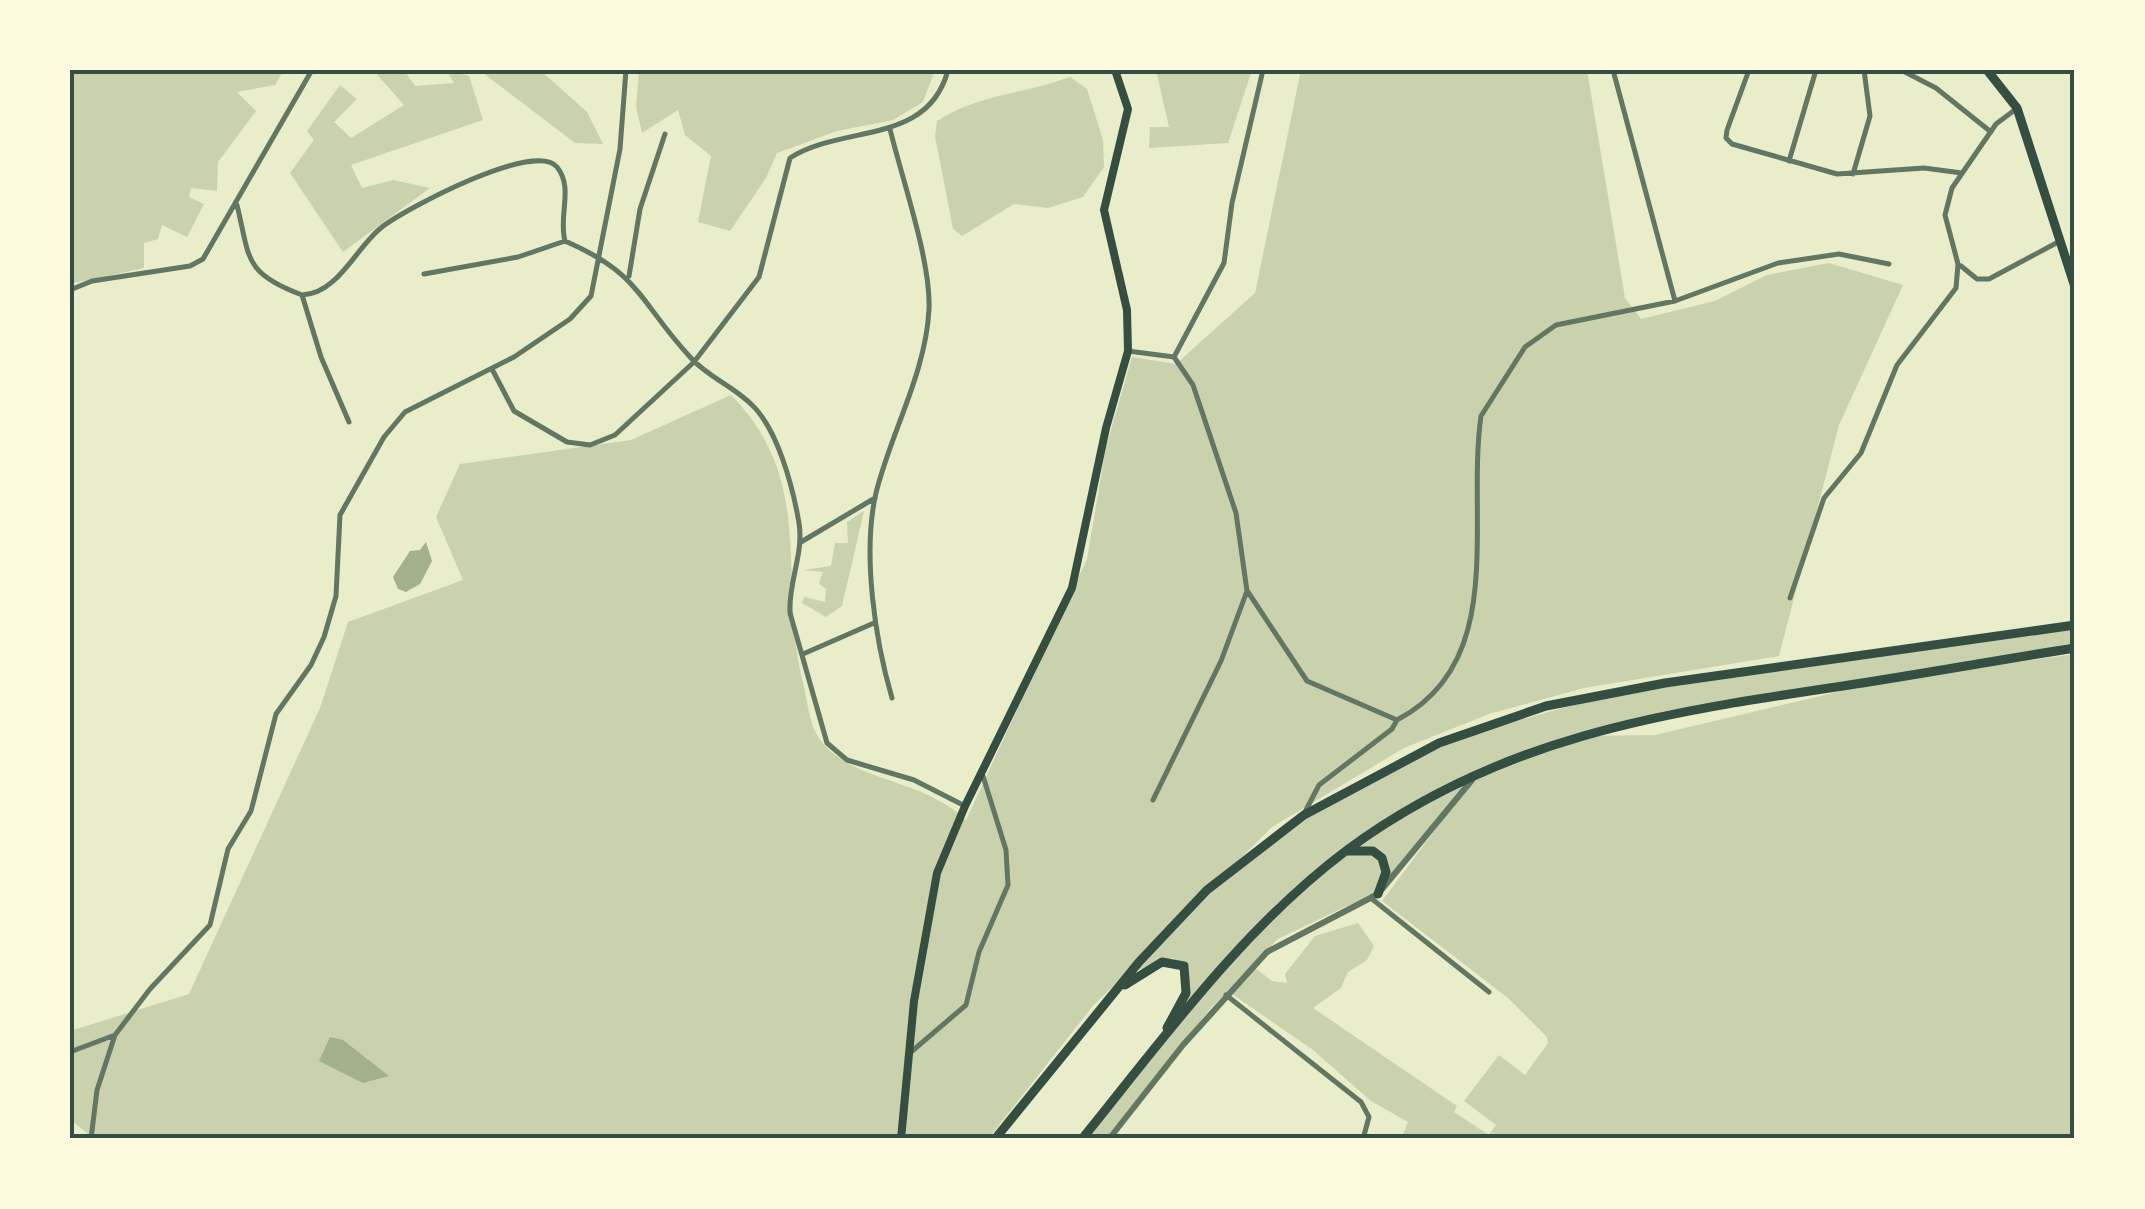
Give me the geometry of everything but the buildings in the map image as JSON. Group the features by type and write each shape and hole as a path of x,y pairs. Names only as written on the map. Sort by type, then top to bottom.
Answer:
{"main road":[{"path":"901,1139 908,1054 937,873 1077,573 1106,428 1128,352 1127,310 1104,210 1128,110 1115,70"},
{"path":"1987,70 2017,108 2075,286"},
{"path":"995,1139 1117,990 1207,890 1304,815 1439,743 1546,706 1665,682 2075,625"},
{"path":"1082,1139 1233,957 1346,851 1431,794 1538,748 1625,721 2075,648"},
{"path":"1346,851 1373,851 1382,858 1386,872 1375,896"},
{"path":"1117,990 1162,962 1180,963 1186,970 1182,1002 1150,1056"}],"street":[{"path":"70,290 92,281 190,266 203,259 312,70"},
{"path":"91,1139 97,1090 116,1035 150,989 210,926 228,849 251,811 276,714 311,666 324,637 336,596 336,539 346,503 397,420 423,400 529,348 584,307 595,288 620,150 626,70"},
{"path":"492,368 514,412 578,446 604,441 626,427 694,362 765,268 771,218 790,158 890,129 928,108 938,96 948,70"},
{"path":"1174,357 1224,263 1232,203 1263,70"},
{"path":"1613,70 1675,301"},
{"path":"1749,70 1726,140 1789,161 1853,174 1924,168 1962,174"},
{"path":"1789,161 1816,70"},
{"path":"1853,174 1870,116 1861,70"},
{"path":"1901,70 1936,88 1991,132"},
{"path":"1790,598 1824,498 1861,453 1891,376 1956,288 1958,264 1945,207 1991,132 2017,108"},
{"path":"890,129 922,263 929,311 919,366 875,498 874,623 892,698"},
{"path":"629,278 640,209 665,134"},
{"path":"236,205 248,262 260,274 302,295 326,287 390,222 514,162 550,160 566,184 560,223 564,241"},
{"path":"424,274 518,256 564,241 600,256 629,278 694,362 742,396 762,418 792,494 801,542 788,593 792,625 822,734 836,752 914,780 965,806"},
{"path":"1958,264 1971,277 1988,279 2061,241"},
{"path":"1304,815 1319,784 1439,690 1458,664 1468,639 1474,590 1479,432 1490,397 1526,346 1541,332 1576,319 1675,301 1778,263 1839,254 1889,264"},
{"path":"302,295 320,357 349,422"},
{"path":"1128,352 1174,357"},
{"path":"1174,357 1192,385 1236,513 1246,591 1307,681 1397,720"},
{"path":"801,542 875,498"},
{"path":"1154,800 1220,661 1246,591"},
{"path":"803,654 874,623"},
{"path":"908,1054 933,1037 966,1005 979,952 1008,885 1006,850 982,773"},
{"path":"1109,1139 1226,995 1278,944 1375,896 1478,774"},
{"path":"1375,896 1489,992"},
{"path":"1226,995 1361,1102 1369,1117 1364,1139"},
{"path":"70,1052 116,1035"}],"shaded area":[{"path":"70,70 282,73 275,85 237,92 256,111 218,162 217,191 191,188 189,197 204,204 187,237 162,225 158,239 144,243 144,268 70,284"},
{"path":"373,70 404,70 415,86 454,83 446,70 469,76 483,120 351,165 362,188 393,180 430,188 343,252 290,173 314,140 307,131 340,85 357,99 334,122 351,138 404,105"},
{"path":"479,70 540,70 587,112 603,144 575,143"},
{"path":"639,70 935,70 923,102 893,120 837,131 777,153 766,178 730,231 698,222 711,156 685,135 678,110 642,133 636,107"},
{"path":"1156,70 1252,70 1228,143 1149,148 1150,127 1169,127"},
{"path":"1301,70 1587,70 1625,298 1641,319 1715,301 1767,275 1829,263 1903,285 1839,425 1779,656 1584,688 1489,714 1404,748 1272,827 1224,875 1313,805 1401,762 1493,728 1684,681 2075,623 2075,652 1665,711 1581,736 1655,735 1888,680 2075,654 2075,1139 1401,1139 1408,1122 1371,1101 1313,1050 1232,994 1254,967 1272,981 1287,983 1285,974 1315,936 1358,923 1374,946 1367,960 1348,972 1341,988 1313,1008 1457,1106 1454,1112 1489,1135 1496,1125 1464,1101 1499,1055 1525,1075 1548,1043 1547,1037 1508,998 1382,901 1476,775 1432,793 1348,844 1272,910 1175,1020 1189,991 1189,967 1172,958 1136,971 1209,891 1092,1007 988,1139 94,1139 70,1119 70,1031 189,994 320,708 348,622 463,580 436,517 460,464 631,440 731,395 758,428 775,462 785,496 796,644 817,735 846,762 928,795 966,820 1087,559 1106,447 1132,357 1176,364 1255,293"},
{"path":"1070,77 1087,89 1103,140 1104,167 1083,197 1048,208 1014,204 962,236 953,229 935,136 937,121 969,105"},
{"path":"864,511 842,606 826,617 802,603 804,597 825,602 826,589 819,584 823,572 804,570 831,566 835,543 848,543 847,522"},
{"path":"426,542 432,561 420,584 406,592 398,589 393,577 410,551 420,550"},
{"path":"1471,780 1383,885 1386,857 1351,849 1434,794"},
{"path":"1375,853 1384,868 1374,893 1278,939 1210,1009 1105,1139 1087,1139 1218,974 1301,891 1347,855"},
{"path":"330,1037 343,1040 389,1076 363,1083 319,1061"}]}
